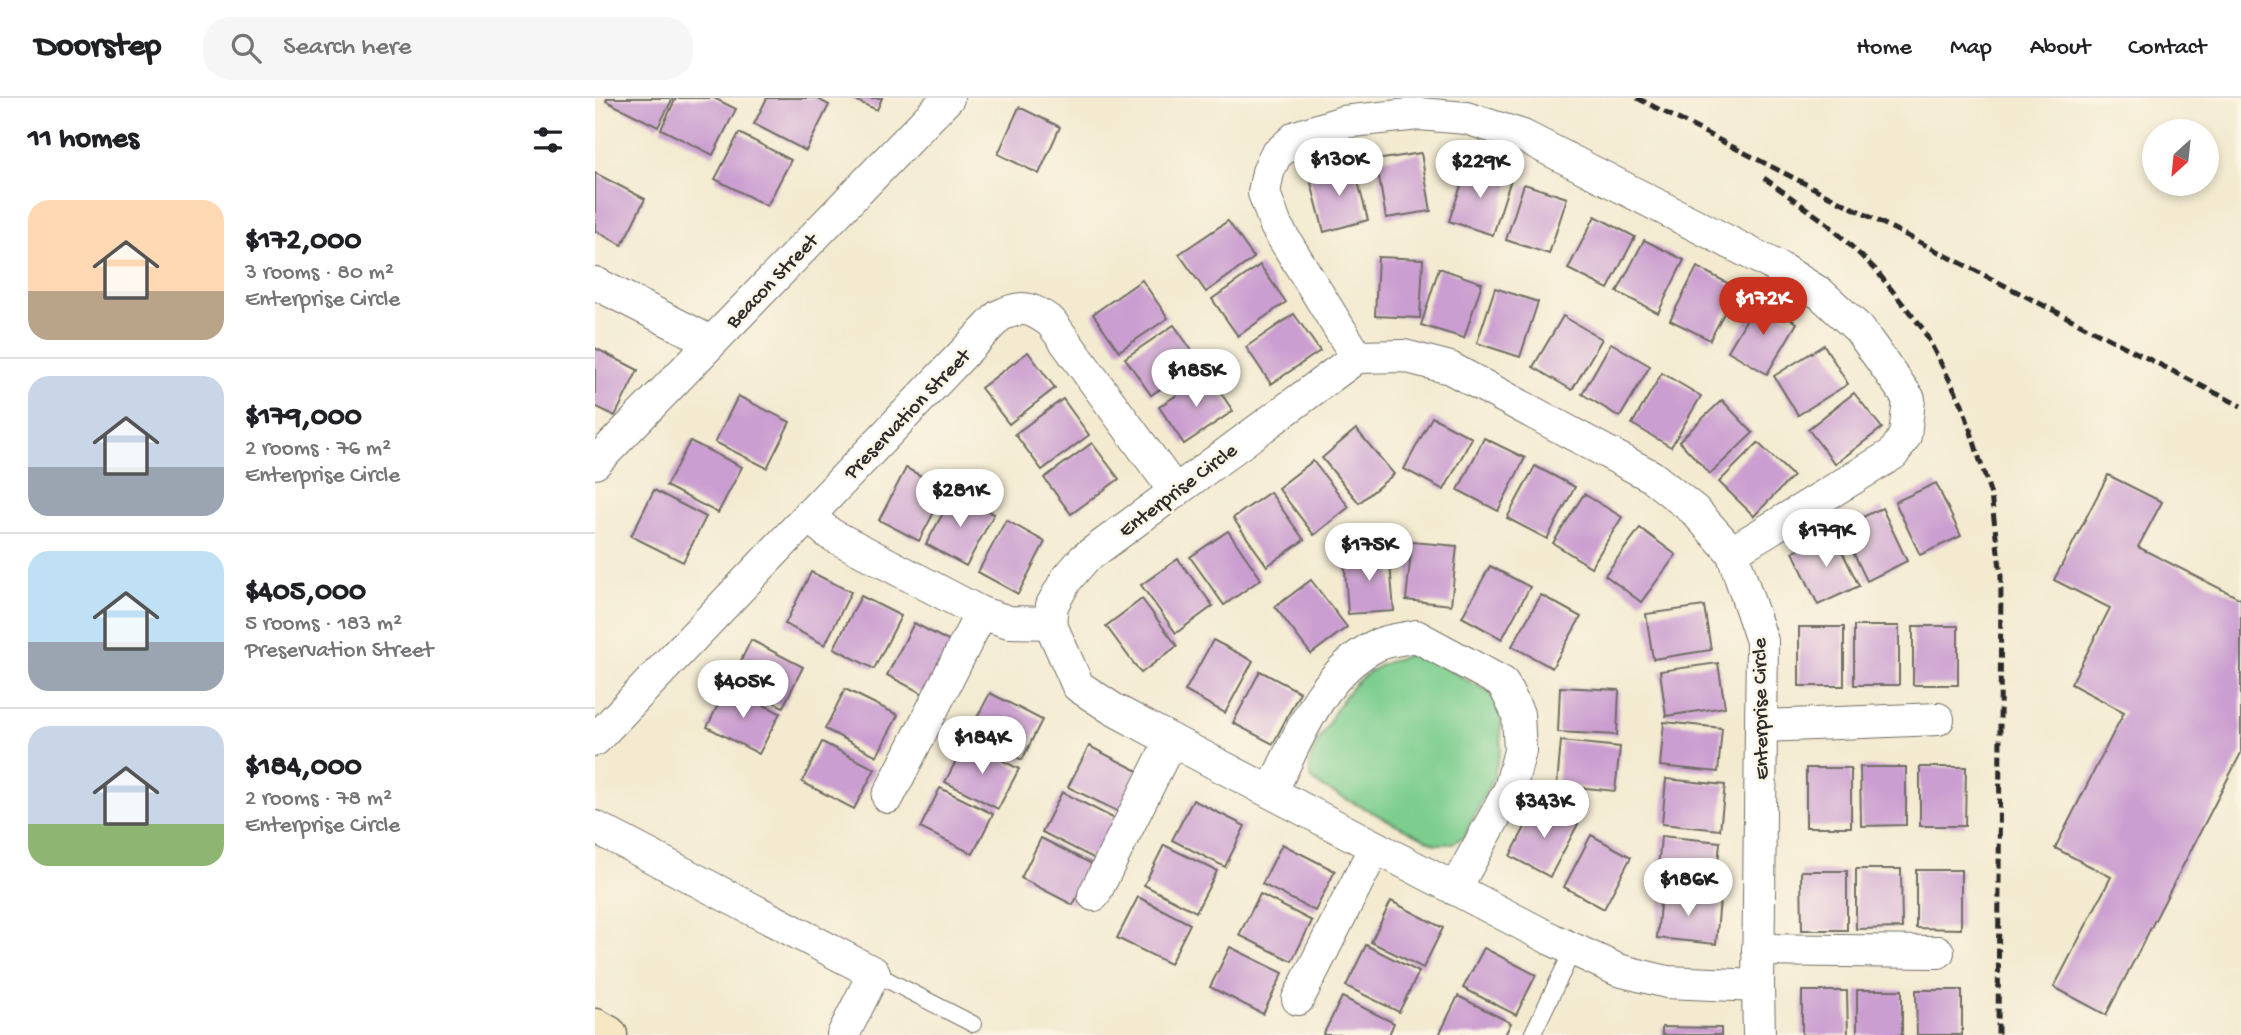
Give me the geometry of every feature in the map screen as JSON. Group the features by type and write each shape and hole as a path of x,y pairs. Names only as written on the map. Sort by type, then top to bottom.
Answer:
{"main road":[{"path":"595,1028 608,1035"}],"street":[{"name":"Beacon Street","path":"595,463 948,98"},
{"path":"1357,357 1276,226 1264,193 1268,172 1275,156 1296,137 1343,122 1419,114 1466,117 1523,136 1781,268 1821,294 1859,329 1909,399 1905,436 1893,454 1732,552"},
{"path":"595,283 712,342"},
{"name":"Preservation Street","path":"595,740 999,316 1016,308 1033,310 1051,322 1174,490"},
{"name":"Enterprise Circle","path":"1050,623 1052,605 1061,588 1084,559 1357,357 1404,356 1450,368 1651,476 1694,510 1732,552 1762,641 1759,1035"},
{"path":"808,516 830,534 981,613 1009,622 1050,623 1078,685 1113,709 1573,950 1618,970 1667,982 1758,986"},
{"path":"888,797 981,613"},
{"path":"1271,792 1320,697 1348,663 1377,644 1416,636 1503,683 1518,714 1520,751 1510,789 1455,889"},
{"path":"1761,726 1938,719"},
{"path":"1094,895 1171,740"},
{"path":"595,827 874,973 843,1035"},
{"path":"1298,999 1375,846"},
{"path":"1758,950 1938,952"}],"lane":[{"path":"1532,1035 1573,950"},
{"path":"874,973 973,1024"}],"green space":[{"path":"1410,655 1427,658 1489,692 1497,704 1501,718 1501,749 1493,778 1464,837 1451,844 1435,844 1320,786 1310,777 1312,753 1348,692 1367,673"}],"building":[{"path":"607,98 673,98 658,127 606,101"},
{"path":"676,98 714,98 736,109 713,155 661,129"},
{"path":"767,98 816,98 829,105 806,151 754,124"},
{"path":"850,98 882,98 877,110"},
{"path":"1019,107 1060,127 1039,174 998,154"},
{"path":"739,133 791,160 767,206 715,179"},
{"path":"1421,153 1431,211 1386,218 1376,160"},
{"path":"1353,163 1368,220 1324,232 1309,175"},
{"path":"1468,165 1511,179 1493,235 1449,221"},
{"path":"595,173 645,199 622,245 595,231"},
{"path":"1524,184 1567,198 1549,254 1506,240"},
{"path":"1595,216 1635,237 1608,289 1568,269"},
{"path":"1228,221 1254,258 1206,292 1179,254"},
{"path":"1644,240 1684,260 1658,313 1617,292"},
{"path":"1378,257 1423,259 1420,318 1375,316"},
{"path":"1260,265 1286,302 1238,336 1212,299"},
{"path":"1697,267 1737,288 1710,340 1670,320"},
{"path":"1439,268 1482,283 1464,338 1421,325"},
{"path":"1142,280 1168,318 1119,351 1093,314"},
{"path":"1495,288 1538,302 1520,357 1477,343"},
{"path":"1758,300 1797,323 1767,374 1728,351"},
{"path":"1294,314 1320,351 1271,384 1246,347"},
{"path":"1563,316 1602,339 1572,390 1533,367"},
{"path":"1174,325 1200,362 1151,395 1125,358"},
{"path":"1611,343 1650,366 1620,417 1582,394"},
{"path":"1824,345 1848,384 1798,415 1774,376"},
{"path":"595,348 638,370 615,416 595,406"},
{"path":"1028,352 1055,388 1009,424 981,388"},
{"path":"1662,373 1701,396 1671,447 1632,424"},
{"path":"1208,374 1233,411 1184,444 1159,407"},
{"path":"1854,393 1882,428 1835,464 1808,429"},
{"path":"738,396 790,422 767,468 715,442"},
{"path":"1063,399 1089,435 1042,470 1015,434"},
{"path":"1722,400 1753,433 1710,474 1679,441"},
{"path":"1432,417 1472,438 1444,490 1404,469"},
{"path":"1356,429 1394,474 1359,503 1322,458"},
{"path":"1484,438 1525,458 1498,511 1458,490"},
{"path":"690,441 742,467 718,513 666,486"},
{"path":"1092,443 1119,479 1071,514 1044,478"},
{"path":"1758,443 1793,476 1754,516 1719,482"},
{"path":"1313,461 1349,507 1314,535 1278,488"},
{"path":"1535,466 1575,487 1547,539 1507,518"},
{"path":"906,468 946,489 919,541 879,520"},
{"path":"2108,475 2162,502 2138,547 2241,599 2241,753 2106,1015 2054,987 2111,877 2055,848 2124,712 2071,684 2110,608 2054,580"},
{"path":"1936,483 1961,536 1920,555 1895,502"},
{"path":"654,490 706,517 683,562 631,536"},
{"path":"1270,492 1304,540 1267,566 1233,518"},
{"path":"954,493 994,514 966,566 926,544"},
{"path":"1584,494 1622,517 1591,567 1553,543"},
{"path":"1882,508 1907,561 1867,581 1841,527"},
{"path":"1006,520 1045,542 1018,594 978,572"},
{"path":"1640,528 1676,555 1641,602 1605,575"},
{"path":"1228,531 1261,579 1224,605 1190,557"},
{"path":"1833,533 1859,586 1818,605 1793,552"},
{"path":"1412,542 1457,546 1451,605 1406,600"},
{"path":"1389,552 1394,611 1348,614 1344,555"},
{"path":"1178,559 1213,606 1176,633 1141,585"},
{"path":"1490,566 1530,587 1502,639 1462,617"},
{"path":"811,572 851,592 825,645 785,624"},
{"path":"1311,580 1347,627 1311,654 1275,607"},
{"path":"1541,595 1581,617 1552,668 1512,646"},
{"path":"861,596 901,616 874,669 834,648"},
{"path":"1142,599 1177,646 1141,673 1106,626"},
{"path":"1704,606 1711,650 1653,659 1646,614"},
{"path":"914,623 954,644 927,696 887,675"},
{"path":"1854,626 1899,626 1899,685 1854,685"},
{"path":"1913,626 1958,626 1958,685 1913,685"},
{"path":"1799,627 1844,627 1844,686 1799,686"},
{"path":"751,640 803,667 783,707 731,681"},
{"path":"1213,640 1253,661 1225,713 1185,691"},
{"path":"1718,663 1725,707 1666,716 1660,671"},
{"path":"1260,671 1300,692 1273,744 1233,723"},
{"path":"727,687 780,713 759,754 707,727"},
{"path":"1560,687 1619,690 1617,735 1558,732"},
{"path":"845,689 898,715 877,756 825,729"},
{"path":"990,693 1042,720 1022,760 969,733"},
{"path":"1664,722 1722,728 1718,772 1660,766"},
{"path":"1561,741 1620,747 1615,791 1557,785"},
{"path":"822,742 875,769 854,809 802,782"},
{"path":"966,742 1019,769 998,809 945,782"},
{"path":"1089,746 1142,773 1121,813 1068,787"},
{"path":"1860,767 1906,767 1906,825 1861,826"},
{"path":"1920,767 1966,767 1965,826 1920,826"},
{"path":"1806,768 1851,768 1851,827 1806,827"},
{"path":"1666,779 1725,785 1720,830 1662,824"},
{"path":"940,788 993,814 973,854 920,828"},
{"path":"1062,792 1115,819 1095,859 1042,832"},
{"path":"1193,800 1245,826 1225,867 1172,840"},
{"path":"1537,804 1578,824 1550,877 1510,856"},
{"path":"1591,835 1631,857 1604,909 1564,887"},
{"path":"1661,836 1720,842 1716,887 1657,881"},
{"path":"1041,838 1094,865 1073,905 1021,878"},
{"path":"1282,844 1335,871 1315,911 1262,884"},
{"path":"1164,845 1217,871 1196,912 1144,885"},
{"path":"1856,869 1901,869 1902,928 1856,929"},
{"path":"1916,870 1961,870 1961,929 1916,928"},
{"path":"1801,871 1847,871 1847,930 1802,930"},
{"path":"1661,893 1720,899 1716,944 1657,938"},
{"path":"1260,894 1312,921 1292,961 1239,935"},
{"path":"1138,897 1190,924 1170,964 1117,938"},
{"path":"1391,901 1443,928 1423,968 1371,942"},
{"path":"1366,945 1419,972 1399,1012 1346,986"},
{"path":"1230,947 1283,973 1263,1014 1210,987"},
{"path":"1484,948 1536,975 1516,1015 1463,988"},
{"path":"1857,990 1902,990 1902,1035 1857,1035"},
{"path":"1916,990 1962,990 1962,1035 1917,1035"},
{"path":"1802,991 1847,991 1848,1035 1802,1035"},
{"path":"1458,996 1511,1023 1505,1035 1439,1035"},
{"path":"1342,997 1394,1023 1389,1035 1323,1035"},
{"path":"1662,1027 1721,1028 1721,1035 1662,1035"}],"railway":[{"path":"1637,98 2241,406"},
{"path":"1764,178 1828,224 1875,269 1923,329 1962,404 1991,495 2001,576 1998,1035"}]}
